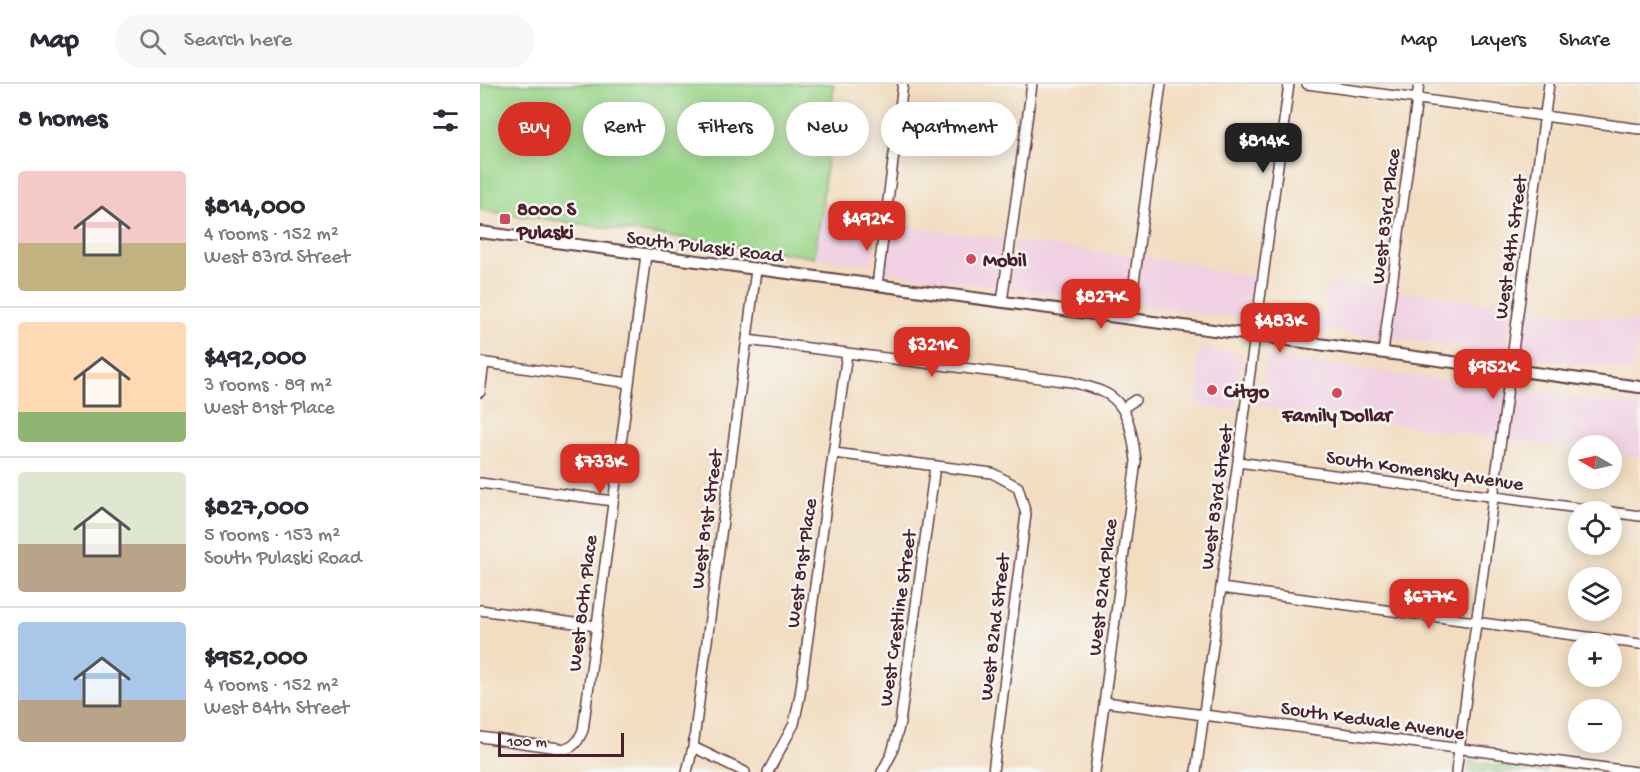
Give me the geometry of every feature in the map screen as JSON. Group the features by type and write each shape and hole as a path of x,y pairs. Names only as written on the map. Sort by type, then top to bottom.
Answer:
{"main road":[{"name":"South Pulaski Road","path":"480,232 1255,336 1640,383"}],"street":[{"path":"876,285 903,84"},
{"path":"1002,302 1032,84"},
{"path":"1130,319 1161,84"},
{"name":"West 83rd Street","path":"1196,772 1289,84"},
{"path":"1307,84 1640,129"},
{"name":"West 83rd Place","path":"1383,352 1419,84"},
{"name":"West 84th Street","path":"1456,772 1549,84"},
{"name":"West 80th Place","path":"480,737 566,748 572,747 579,740 583,730 645,255"},
{"name":"West 81st Street","path":"687,772 693,747 756,270"},
{"path":"747,340 1071,382 1105,392 1123,408 1135,400"},
{"name":"West 81st Place","path":"768,772 794,724 800,695 847,353"},
{"path":"480,393 482,362 629,383"},
{"name":"West 82nd Place","path":"1095,772 1136,460 1133,435 1123,408"},
{"path":"834,453 935,466"},
{"name":"South Komensky Avenue","path":"1238,462 1568,506"},
{"name":"West 82nd Street","path":"935,466 992,473 1022,484 1026,514 993,772"},
{"name":"West Crestline Street","path":"882,772 892,753 900,723 935,466"},
{"path":"480,483 613,501"},
{"name":"South Komensky Avenue","path":"1622,514 1640,516"},
{"path":"1221,588 1640,644"},
{"path":"480,610 596,626"},
{"name":"South Kedvale Avenue","path":"1105,702 1637,772"},
{"path":"693,747 745,772"}],"shaded area":[{"path":"821,214 877,222 871,265 814,257"},
{"path":"888,224 1004,239 997,287 882,271"},
{"path":"1015,241 1132,256 1124,304 1009,288"},
{"path":"1142,257 1201,265 1201,269 1255,276 1249,320 1137,305"},
{"path":"1329,281 1386,289 1379,338 1267,323 1269,306 1325,313"},
{"path":"1397,291 1512,306 1506,355 1390,338"},
{"path":"1524,308 1640,323 1633,372 1517,356"},
{"path":"1200,348 1242,354 1235,411 1196,405 1200,373 1196,372"},
{"path":"1266,356 1640,407 1640,457 1622,455 1622,435 1568,435 1568,448 1259,406"}],"green space":[{"path":"480,84 834,84 832,102 786,102 786,156 827,156 814,257 480,210"},
{"path":"1470,762 1547,772 1469,772"}],"place":[{"name":"8000 S Pulaski","path":"505,219"},
{"name":"Mobil","path":"971,259"},
{"name":"Citgo","path":"1212,390"},
{"name":"Family Dollar","path":"1337,393"}]}
